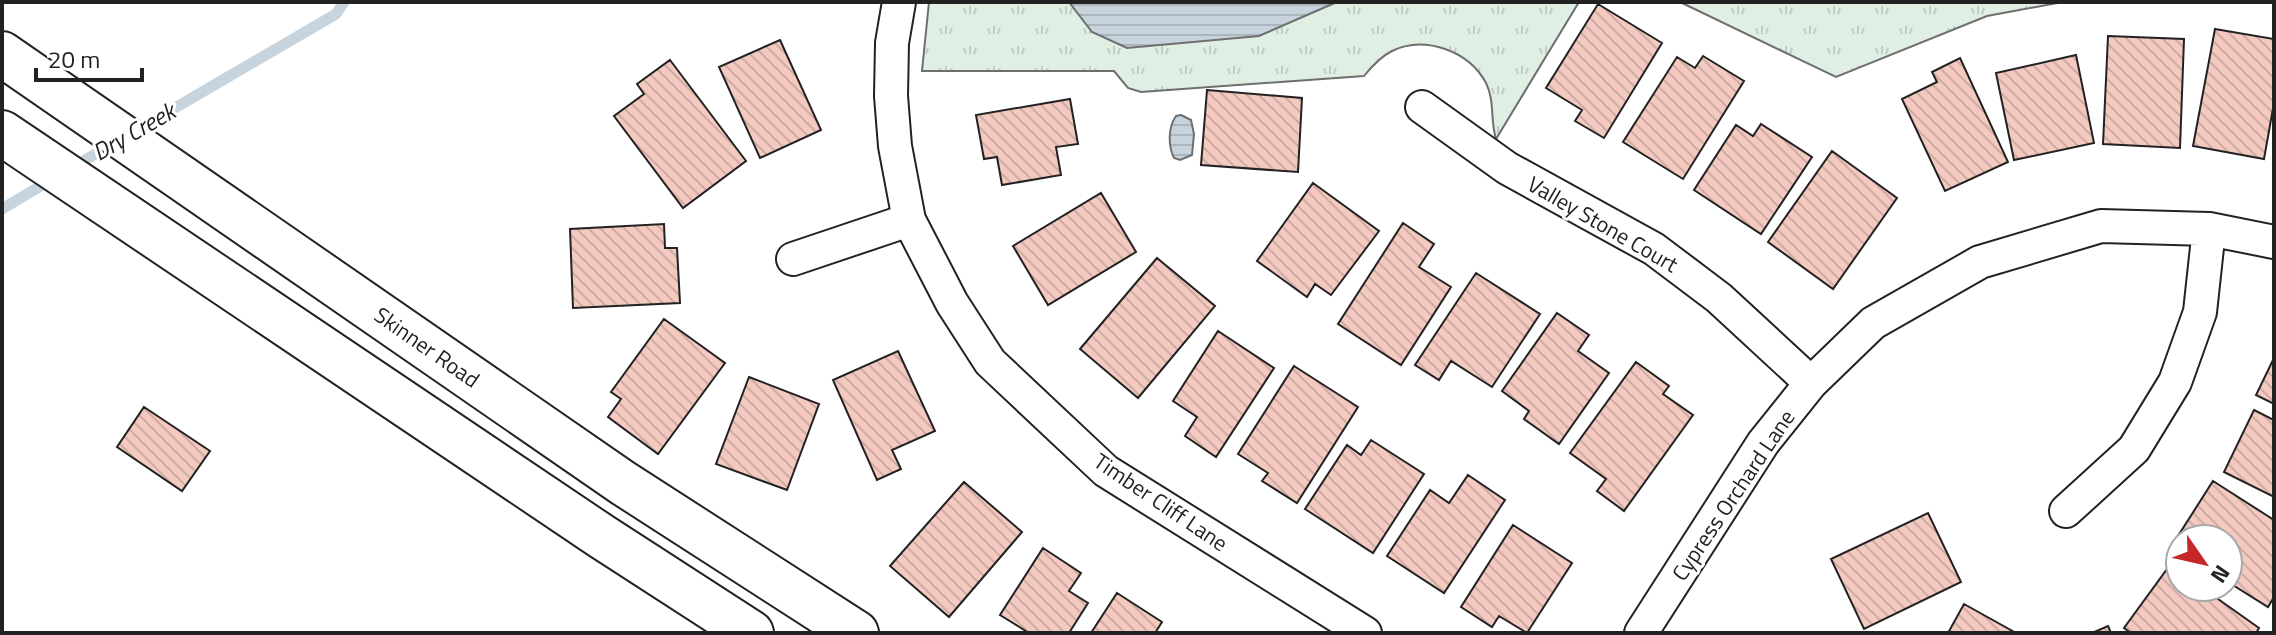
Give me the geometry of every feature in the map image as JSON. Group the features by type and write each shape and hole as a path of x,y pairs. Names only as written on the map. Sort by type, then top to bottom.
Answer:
{"street":[{"name":"Timber Cliff Lane","path":"899,2 892,43 891,96 895,146 909,220 952,303 990,362 1106,471 1365,633"},
{"name":"Skinner Road","path":"2,54 623,483 856,633"},
{"name":"Valley Stone Court","path":"1422,107 1507,168 1654,249 1719,298 1811,383"},
{"path":"10,139 601,536 751,633"},
{"path":"793,259 909,220"},
{"name":"Cypress Orchard Lane","path":"1641,633 1763,443 1811,383 1873,323 1980,262 2101,226 2209,229 2274,242"},
{"path":"2066,511 2134,449 2175,382 2200,312 2209,229"}],"green space":[{"path":"929,2 1579,2 1496,139 1486,83 1469,62 1445,49 1405,46 1384,56 1364,76 1141,92 1128,88 1114,71 922,71"},
{"path":"1680,2 2063,2 1987,16 1836,77"}],"shaded area":[{"path":"1069,2 1337,2 1259,36 1127,48 1092,32"},
{"path":"1181,115 1191,120 1194,134 1192,155 1180,160 1174,158 1170,137 1173,120"}],"building":[{"path":"1598,4 1662,43 1604,138 1575,121 1582,110 1546,88"},
{"path":"2215,29 2274,39 2274,103 2264,159 2193,146"},
{"path":"2108,36 2184,39 2180,148 2103,144"},
{"path":"780,40 821,130 760,158 719,67"},
{"path":"2076,55 2094,143 2014,160 1996,73"},
{"path":"1703,56 1744,81 1683,179 1623,142 1677,57 1695,68"},
{"path":"1960,58 2008,162 1945,191 1902,99 1937,82 1932,72"},
{"path":"670,60 746,161 683,208 614,116 644,94 637,84"},
{"path":"1207,90 1302,98 1298,172 1201,165"},
{"path":"1070,99 1078,144 1056,147 1061,175 1002,185 997,157 984,159 976,115"},
{"path":"1761,124 1812,157 1761,234 1694,190 1736,125 1753,136"},
{"path":"1832,151 1897,198 1833,289 1768,242"},
{"path":"1313,183 1379,231 1331,295 1315,284 1307,297 1257,261"},
{"path":"1101,193 1136,252 1048,305 1013,246"},
{"path":"1403,223 1434,244 1419,267 1451,287 1401,365 1338,324"},
{"path":"664,224 665,248 677,248 680,303 573,308 570,229"},
{"path":"1157,258 1215,306 1138,398 1080,349"},
{"path":"1476,273 1540,314 1492,387 1451,361 1439,380 1415,365"},
{"path":"1557,313 1589,335 1578,351 1609,373 1559,444 1524,419 1529,411 1502,391"},
{"path":"664,319 725,363 658,454 608,417 621,399 611,392"},
{"path":"1218,331 1274,368 1216,457 1185,436 1197,417 1173,401"},
{"path":"898,351 935,431 892,450 901,469 877,480 833,380"},
{"path":"2274,358 2274,404 2256,395"},
{"path":"1636,362 1669,386 1663,394 1693,415 1624,511 1597,491 1606,479 1570,453"},
{"path":"1294,366 1358,407 1297,503 1262,481 1268,473 1238,454"},
{"path":"749,377 819,404 787,490 716,464"},
{"path":"144,407 210,451 182,491 117,447"},
{"path":"2254,410 2274,420 2274,497 2224,472"},
{"path":"1371,440 1424,474 1373,553 1305,509 1347,445 1361,455"},
{"path":"1468,475 1505,500 1444,593 1387,556 1430,490 1449,503"},
{"path":"2213,481 2274,520 2274,597 2268,607 2244,592 2244,523 2186,523"},
{"path":"964,482 1022,532 949,617 890,566"},
{"path":"1928,513 1961,582 1864,629 1831,559"},
{"path":"1513,525 1572,563 1527,633 1499,616 1492,627 1461,607"},
{"path":"1043,548 1081,573 1069,591 1088,603 1069,633 1029,633 1000,615"},
{"path":"2164,573 2164,603 2224,603 2259,628 2256,633 2131,633 2124,628"},
{"path":"1117,593 1162,622 1155,633 1091,633"},
{"path":"1964,604 2016,633 1948,633"},
{"path":"2108,626 2111,633 2092,633"}],"waterway":[{"name":"Dry Creek","path":"132,133 336,14 344,2"},
{"name":"Dry Creek","path":"73,167 113,144"},
{"name":"Dry Creek","path":"2,209 54,178"}]}
